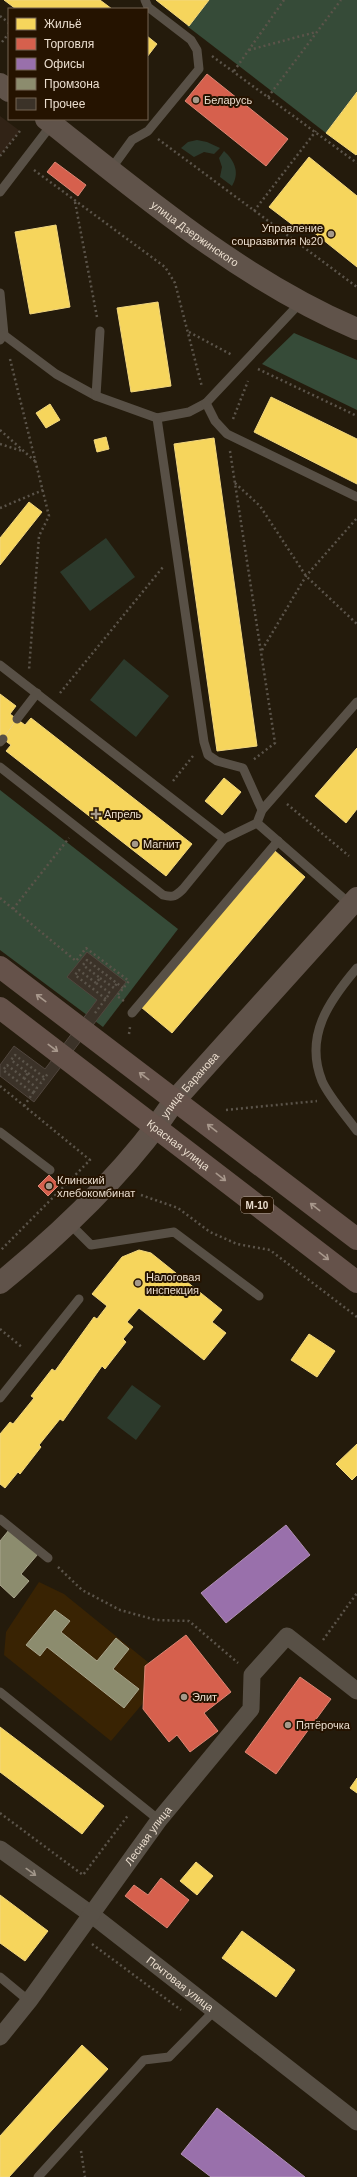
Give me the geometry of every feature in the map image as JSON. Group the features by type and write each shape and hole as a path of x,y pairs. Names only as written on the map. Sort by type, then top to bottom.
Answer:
{"highway":[{"path":"0,967 357,1239"},
{"name":"Красная улица","path":"0,1008 357,1282"}],"street":[{"path":"0,84 8,90"},
{"name":"улица Дзержинского","path":"49,121 211,246 300,303 357,329"},
{"name":"улица Баранова","path":"0,1283 69,1223 156,1128 175,1100 354,901"},
{"path":"252,1675 287,1636 357,1691"},
{"name":"Лесная улица","path":"0,2037 29,2001 159,1820 251,1709 252,1675"},
{"name":"Почтовая улица","path":"0,1849 92,1915 357,2122"}],"lane":[{"path":"111,169 132,140 148,131 198,69 197,50 191,40 148,7 145,0"},
{"path":"0,192 23,162 49,121"},
{"path":"0,293 2,337 56,374 96,396 157,418 189,412 206,403 300,303"},
{"path":"96,396 100,331"},
{"path":"206,403 215,421 227,434 357,497"},
{"path":"157,418 204,742 208,755 217,761 243,768 262,810"},
{"path":"0,665 224,839"},
{"path":"17,719 37,694"},
{"path":"0,767 163,895 170,897 176,896 224,839 257,823 262,810 357,702"},
{"path":"257,823 354,901"},
{"path":"132,1013 278,841"},
{"path":"357,968 340,988 324,1013 316,1040 317,1066 323,1082 357,1132"},
{"path":"0,1132 50,1170"},
{"path":"69,1223 91,1245 174,1232 259,1296"},
{"path":"0,1398 79,1299"},
{"path":"0,1519 48,1558"},
{"path":"0,1692 159,1820"},
{"path":"0,1977 29,2001"},
{"path":"38,2177 144,2060 169,2057 215,2010"}],"path":[{"path":"234,71 284,0"},
{"path":"268,97 341,0"},
{"path":"0,16 8,22"},
{"path":"248,50 316,32"},
{"path":"2,42 8,34"},
{"path":"191,40 316,131 357,163"},
{"path":"0,156 20,131"},
{"path":"148,131 357,287"},
{"path":"254,211 316,131"},
{"path":"23,162 165,267 176,283 206,403"},
{"path":"75,201 100,331"},
{"path":"189,331 244,362 357,416"},
{"path":"2,337 49,516 39,536 28,686"},
{"path":"243,768 275,744 262,650 227,434 253,366"},
{"path":"0,430 36,462"},
{"path":"0,444 24,451"},
{"path":"235,482 260,506 306,576 357,624"},
{"path":"0,508 43,490"},
{"path":"262,650 306,576 357,518"},
{"path":"51,704 177,551"},
{"path":"164,792 204,742"},
{"path":"276,795 349,856"},
{"path":"13,908 77,828"},
{"path":"0,898 76,960 86,948 129,981 117,996"},
{"path":"118,983 114,988 83,965 87,960 118,983 123,988"},
{"path":"79,970 96,983 110,994 106,999 75,975 79,970"},
{"path":"96,983 100,978"},
{"path":"15,1055 45,1078 41,1083 28,1073 11,1060 15,1055"},
{"path":"24,1106 34,1093 37,1088 7,1065 3,1070 34,1093"},
{"path":"24,1078 28,1073"},
{"path":"0,1086 90,1160 0,1251"},
{"path":"226,1110 334,1099"},
{"path":"141,1195 178,1208 210,1232 237,1244 270,1250 357,1317"},
{"path":"0,1329 33,1356"},
{"path":"48,1558 82,1590 120,1610 156,1620 189,1621 252,1675"},
{"path":"312,1655 357,1593"},
{"path":"0,1813 84,1875 138,1802"},
{"path":"78,2133 85,2177"}],"shaded area":[{"path":"0,116 20,131 0,156"},
{"path":"39,1582 64,1594 149,1663 145,1667 144,1702 111,1741 4,1655 6,1632"}],"green space":[{"path":"209,0 357,0 357,92 326,133 187,26"},
{"path":"197,140 207,142 220,148 214,154 204,152 194,157 181,148 188,142"},
{"path":"224,151 231,159 235,167 236,176 232,186 220,177 222,167 219,158"},
{"path":"294,333 357,360 357,410 262,364"},
{"path":"106,538 135,577 90,611 60,572"},
{"path":"124,659 169,696 136,737 90,700"},
{"path":"0,790 178,929 103,1027 0,950"},
{"path":"132,1385 161,1406 136,1440 107,1418"}],"building: Жильё":[{"path":"4,0 100,0 111,8 15,8"},
{"path":"156,0 209,0 189,26"},
{"path":"148,37 157,44 148,56"},
{"path":"357,92 357,154 356,155 326,133"},
{"path":"309,157 357,196 357,267 302,223 298,229 269,207"},
{"path":"56,225 70,307 30,314 15,232"},
{"path":"158,302 171,386 131,392 117,308"},
{"path":"271,397 357,439 357,484 254,432"},
{"path":"50,404 60,420 46,428 36,413"},
{"path":"106,437 109,449 97,452 94,440"},
{"path":"214,438 257,746 217,751 174,444"},
{"path":"29,502 42,512 0,565 0,538"},
{"path":"0,694 16,706 10,714 17,719 3,739 0,736"},
{"path":"31,718 192,844 166,876 6,751 11,745 3,739 17,719 25,725"},
{"path":"357,748 357,809 346,823 315,796"},
{"path":"224,778 241,792 222,815 205,801"},
{"path":"275,851 305,877 172,1033 141,1007"},
{"path":"139,1250 151,1253 222,1310 212,1322 226,1333 204,1360 139,1308 127,1322 133,1327 123,1339 126,1342 105,1369 102,1366 63,1421 60,1419 39,1445 41,1447 20,1474 18,1472 5,1488 0,1484 0,1434 10,1422 13,1424 34,1398 31,1396 52,1369 55,1371 94,1317 97,1319 107,1306 92,1294 122,1257"},
{"path":"309,1334 335,1351 317,1377 291,1360"},
{"path":"357,1444 357,1475 352,1480 336,1464"},
{"path":"0,1727 104,1806 82,1834 0,1772"},
{"path":"357,1778 357,1793 350,1788"},
{"path":"196,1862 213,1876 197,1895 180,1881"},
{"path":"0,1895 48,1931 25,1961 0,1943"},
{"path":"242,1931 295,1970 276,1997 222,1958"},
{"path":"82,2045 108,2069 9,2177 0,2177 0,2136"}],"building: Торговля":[{"path":"207,74 288,139 266,166 185,101"},
{"path":"55,162 86,185 78,196 47,172"},
{"name":"Клинский хлебокомбинат","path":"49,1175 59,1185 48,1196 38,1186"},
{"name":"Элит","path":"186,1635 231,1692 204,1713 218,1731 190,1752 177,1735 169,1742 143,1709 145,1666"},
{"name":"Пятёрочка","path":"300,1677 331,1699 276,1774 245,1752"},
{"path":"161,1878 189,1900 167,1928 125,1896 134,1885 148,1895"}],"building: Офисы":[{"path":"286,1525 310,1555 226,1623 201,1593"},
{"path":"217,2108 305,2177 211,2177 181,2154"}],"building: Промзона":[{"path":"9,1530 38,1554 21,1574 29,1581 14,1598 0,1585 0,1541"},
{"path":"55,1610 70,1621 61,1632 97,1661 116,1638 129,1649 113,1669 139,1689 124,1708 47,1647 40,1656 26,1645"}],"building: Прочее":[{"path":"87,952 126,982 34,1102 0,1076 0,1065 14,1046 45,1069 97,1000 67,977"}],"place":[{"name":"Беларусь","path":"196,100"},
{"name":"Управление соцразвития №20","path":"331,234"},
{"name":"Апрель","path":"96,814"},
{"name":"Магнит","path":"135,844"},
{"name":"Клинский хлебокомбинат","path":"49,1186"},
{"name":"Налоговая инспекция","path":"138,1283"},
{"name":"Элит","path":"184,1697"},
{"name":"Пятёрочка","path":"288,1725"}]}
